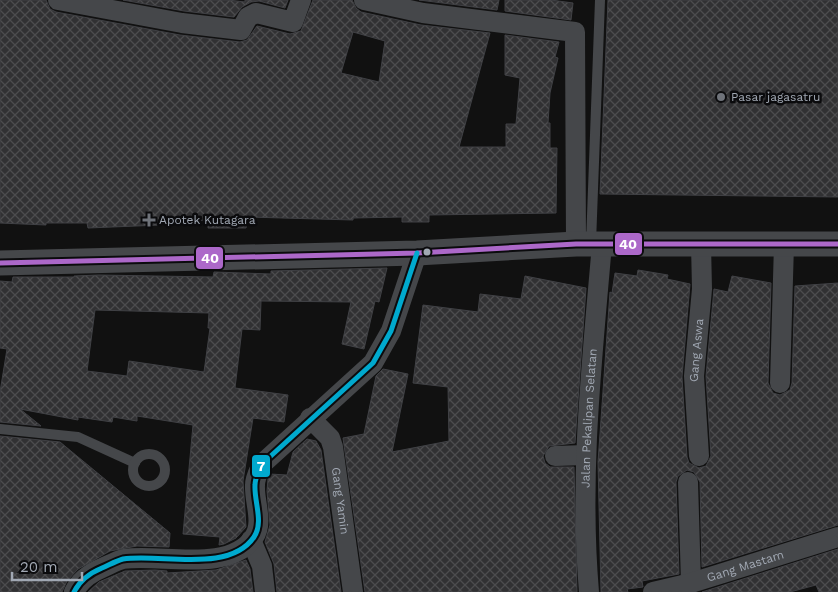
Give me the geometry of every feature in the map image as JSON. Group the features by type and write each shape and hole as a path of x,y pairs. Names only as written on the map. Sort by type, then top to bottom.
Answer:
{"street":[{"path":"58,0 182,23 241,30 248,17 256,13 294,22 301,0"},
{"name":"Jalan Pekalipan Selatan","path":"364,0 423,13 575,32 590,244 584,536 589,592"},
{"path":"0,263 417,253 590,244 838,244"},
{"name":"Gang Aswa","path":"699,456 694,376 702,289 701,244"},
{"path":"780,383 784,244"},
{"path":"74,592 78,584 92,572 121,560 209,559 238,550 251,540 255,535 258,524 255,486 262,464 310,418 362,374 381,352 401,305 417,253"},
{"name":"Gang Yamin","path":"310,418 330,438 333,447 353,592"},
{"path":"555,456 585,455"},
{"path":"687,586 688,482"},
{"name":"Gang Mastam","path":"653,592 687,586 838,537"},
{"path":"251,540 262,566 265,592"}],"lane":[{"path":"590,244 600,0"},
{"path":"0,429 78,437 135,463"}],"building":[{"path":"0,0 46,0 50,9 56,12 180,35 240,42 247,40 257,26 290,34 301,31 313,0 352,0 356,8 361,12 421,25 490,33 459,147 506,147 506,124 516,124 520,78 505,75 505,35 559,42 555,57 558,58 550,93 548,123 550,123 550,148 557,148 556,213 429,215 429,222 402,222 402,217 353,218 353,220 248,217 246,228 208,228 208,220 160,222 160,225 88,228 87,223 46,223 46,225 0,223","holes":["353,32 385,41 379,82 341,73"]},
{"path":"123,0 228,0 245,2 245,0 288,0 285,8 259,1 251,2 242,7 234,17 184,11"},
{"path":"419,0 499,0 497,10"},
{"path":"505,0 551,0 573,3 571,20 505,11"},
{"name":"Pasar jagasatru","path":"608,0 838,0 838,197 600,194"},
{"path":"387,268 379,302 375,301 364,349 342,344 351,302 261,301 260,330 242,329 235,388 288,395 284,422 253,418 243,481 246,527 236,538 219,545 220,537 183,534 193,425 137,416 137,421 113,417 112,422 78,417 78,420 20,409 41,426 0,422 0,392 7,349 0,348 0,281 12,282 13,277 99,275 213,277 214,272 271,274 271,271","holes":["95,310 209,313 208,328 210,328 204,372 129,361 127,376 87,371"]},
{"path":"638,270 668,275 667,279 690,284 682,377 687,457 689,463 699,468 706,466 711,456 706,376 714,289 728,292 732,276 771,283 768,383 773,393 780,395 790,390 792,383 795,286 838,283 838,525 702,567 700,482 694,472 687,470 678,476 676,482 679,574 642,581 643,587 627,589 628,592 601,592 598,462 610,292 612,293 615,273 637,276"},
{"path":"525,276 586,288 575,443 549,446 543,456 545,463 550,467 574,467 577,592 365,592 343,438 364,434 376,376 383,369 408,374 392,452 449,441 448,387 413,383 423,305 478,312 480,294 521,299"},
{"path":"0,436 60,442 170,533 169,547 137,546 110,551 78,569 67,581 62,592 0,592"},
{"path":"307,439 316,441 321,450 341,592 277,592 274,564 265,542 270,525 267,491 270,474 287,475 293,452"},
{"path":"838,549 838,592 819,592 816,585 790,592 702,592"},
{"path":"246,560 250,569 253,592 88,592 99,582 125,571 155,570 167,571 167,573 216,570"}],"transit line":[{"name":"40","path":"0,263 417,253 576,244 838,244"},
{"name":"7","path":"74,592 82,580 89,575 123,559 211,559 228,555 243,548 257,531 258,518 255,482 262,464 373,363 391,331 417,253"}],"place":[{"name":"Pasar jagasatru","path":"721,97"},
{"name":"Apotek Kutagara","path":"149,220"}]}
